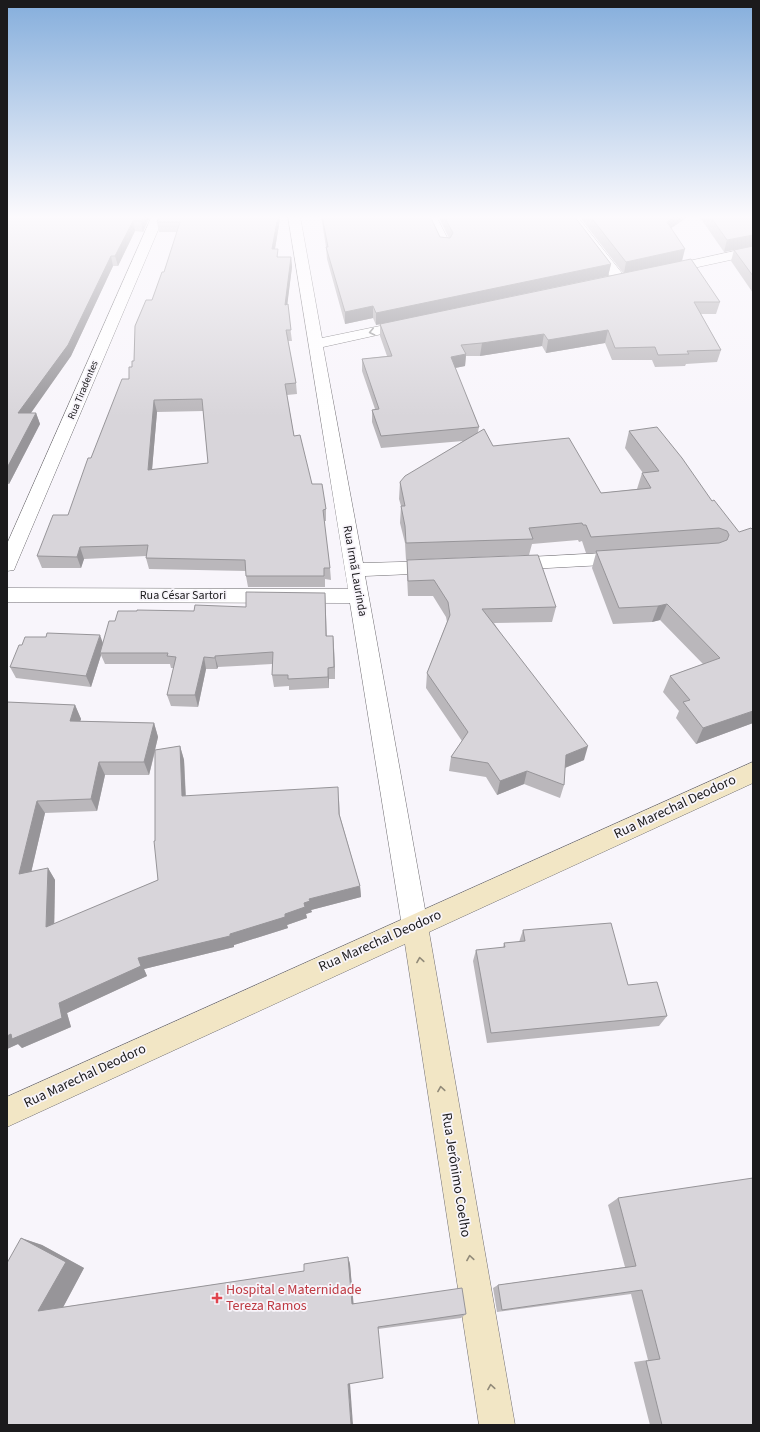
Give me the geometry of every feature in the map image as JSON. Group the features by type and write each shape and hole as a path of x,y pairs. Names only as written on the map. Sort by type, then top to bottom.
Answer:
{"main road":[{"name":"Rua Marechal Deodoro","path":"7,1112 753,772"},
{"name":"Rua Jerônimo Coelho","path":"415,926 497,1425"}],"street":[{"name":"Rua Tiradentes","path":"7,565 129,283"},
{"name":"Rua Irmã Laurinda","path":"305,283 415,926"},
{"path":"316,344 425,321"},
{"path":"495,564 643,557"},
{"path":"355,570 456,566"},
{"name":"Rua César Sartori","path":"7,595 359,596"}],"building":[{"path":"7,283 98,283 68,345 18,413 36,413 7,468"},
{"path":"158,283 288,283 285,305 288,304 291,330 286,330 296,383 285,384 294,436 300,435 312,484 322,484 326,509 323,510 330,568 324,568 324,576 246,576 245,560 146,558 148,545 80,547 77,557 37,556 53,515 68,515 88,458 91,458 122,379 129,379 129,367 132,367 132,361 134,361 135,326 146,300 152,300","holes":["202,399 208,463 148,470 154,400"]},
{"path":"336,283 521,283 376,313 373,306 345,312"},
{"path":"577,283 707,283 720,302 694,302 721,350 687,351 689,354 658,355 655,347 615,348 608,330 548,340 544,334 461,345 466,354 451,357 479,427 381,436 372,410 379,409 362,359 392,356 380,324"},
{"path":"657,427 682,458 712,501 714,500 739,532 751,528 753,530 753,711 703,728 683,702 690,700 670,676 720,658 667,604 658,606 619,608 596,551 719,543 727,540 729,535 727,531 719,528 591,537 586,525 583,525 582,523 529,528 533,539 406,543 405,526 401,506 405,506 400,482 405,476 484,429 493,446 569,438 601,493 651,488 642,473 659,471 629,431"},
{"path":"538,555 556,607 482,609 588,746 566,755 564,785 527,771 500,781 488,763 451,757 468,732 427,673 450,615 448,602 434,580 408,581 407,560"},
{"path":"246,592 325,593 326,636 333,636 334,667 328,668 328,677 288,679 288,675 272,675 273,652 215,656 215,658 204,657 195,695 167,695 176,657 167,656 168,653 100,653 109,621 115,621 118,611 194,611 195,605 246,607"},
{"path":"47,633 100,635 86,676 10,667 19,645 22,645 25,637 46,637"},
{"path":"7,702 75,705 70,721 154,723 144,762 99,762 91,799 37,801 19,874 48,868 46,927 158,880 154,841 155,750 180,746 182,796 338,787 339,814 360,886 309,899 310,901 304,903 305,907 285,914 285,917 230,934 230,936 138,958 141,966 59,1003 62,1018 12,1039 11,1034 7,1036"},
{"path":"611,923 628,985 657,982 667,1016 491,1033 476,950 505,947 504,943 525,941 523,930"},
{"path":"753,1178 753,1425 662,1425 646,1361 660,1359 642,1290 502,1310 498,1285 636,1266 618,1198"},
{"path":"21,1238 66,1262 38,1311 304,1271 304,1264 348,1257 352,1304 462,1288 466,1314 378,1327 383,1378 348,1384 351,1425 7,1425 7,1263"}],"place":[{"name":"Hospital e Maternidade Tereza Ramos","path":"217,1298"}]}
